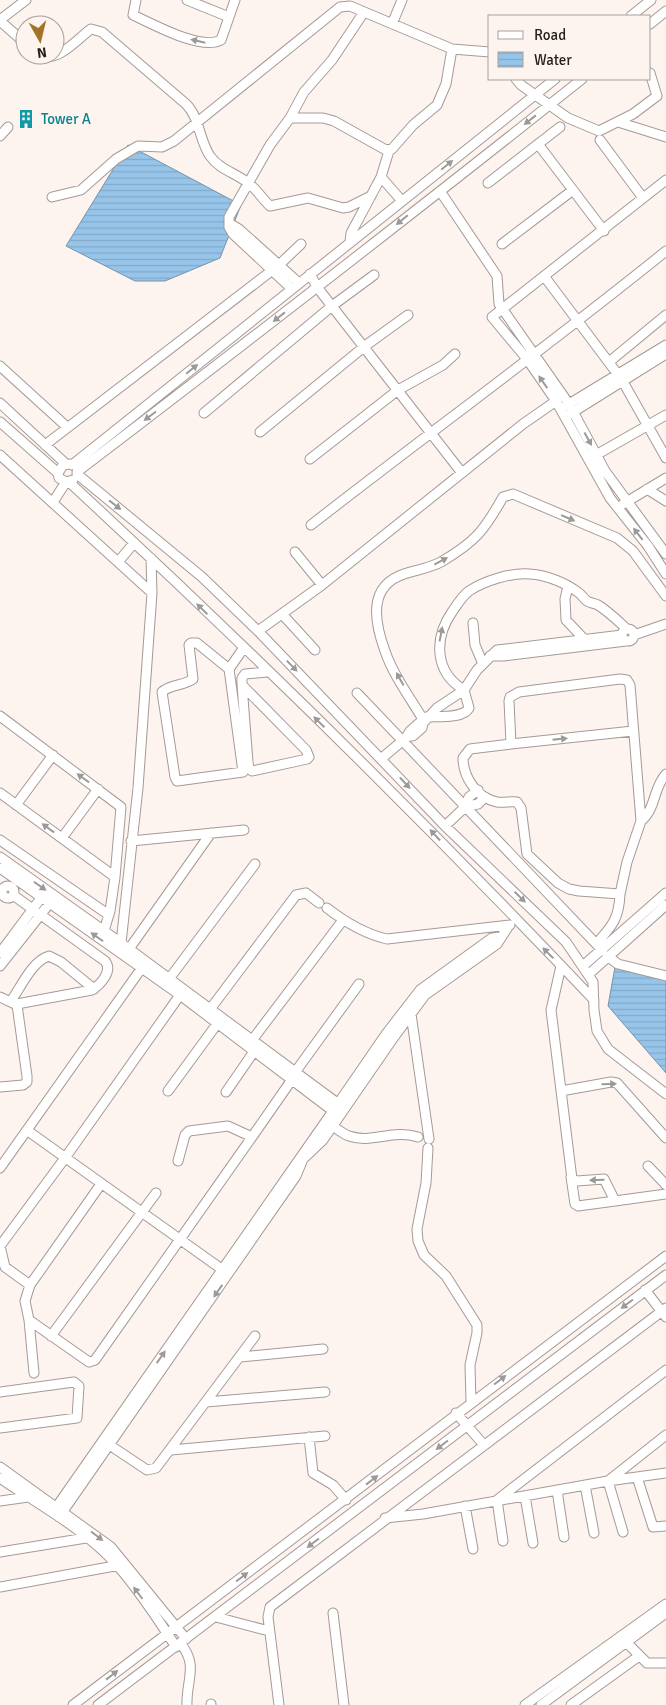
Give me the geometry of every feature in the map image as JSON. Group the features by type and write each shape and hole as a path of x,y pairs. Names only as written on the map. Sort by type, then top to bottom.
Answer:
{"street":[{"path":"15,34 0,20 26,0"},
{"path":"136,0 133,15 199,42 216,43 221,40 235,0"},
{"path":"187,0 229,17"},
{"path":"392,24 402,0"},
{"path":"632,15 651,0"},
{"path":"52,197 81,190 116,158 138,146 166,146 340,7 350,6 452,49 488,52"},
{"path":"651,23 666,11"},
{"path":"296,286 238,229 228,223 229,217 270,144 290,118 304,92 332,60 364,12"},
{"path":"65,49 91,29 98,29 186,104 193,112 211,157 227,171 248,183 270,206 308,198 330,206 350,208 371,196"},
{"path":"350,242 351,233 381,177 389,151 413,125 437,105 446,84 452,49"},
{"path":"517,80 520,86 550,104 568,118 595,130 609,128 657,96 651,76"},
{"path":"73,469 310,274 555,80"},
{"path":"58,473 60,467 73,469 318,287 581,80"},
{"path":"290,118 323,118 334,121 389,151"},
{"path":"618,122 666,137"},
{"path":"0,136 8,127"},
{"path":"488,183 560,127"},
{"path":"600,140 643,198"},
{"path":"538,144 604,231"},
{"path":"381,177 402,201"},
{"path":"666,180 604,231 492,317 530,356 565,409 618,508 666,574"},
{"path":"502,244 574,190"},
{"path":"440,191 497,276 499,304 530,356 626,502 666,554"},
{"path":"46,445 276,267 301,244"},
{"path":"311,525 430,432 578,322 666,251"},
{"path":"310,274 332,306 462,473"},
{"path":"204,413 332,306 374,276"},
{"path":"544,276 609,362 649,425 666,458"},
{"path":"260,432 365,346 408,315"},
{"path":"609,362 666,315"},
{"path":"258,631 322,585 462,473 619,377 666,344"},
{"path":"310,459 398,390 443,365 455,354"},
{"path":"619,377 666,354"},
{"path":"0,366 67,427"},
{"path":"0,404 73,469 202,577 258,631 446,826 566,942 593,982 597,1031 608,1048 631,1069 666,1094"},
{"path":"596,456 666,415"},
{"path":"0,422 151,558 411,810 594,1000"},
{"path":"0,455 152,593"},
{"path":"53,502 67,482 74,480 73,469"},
{"path":"618,508 666,478"},
{"path":"647,490 666,501"},
{"path":"424,721 385,652 376,607 380,590 392,579 439,563 478,537 485,529 503,498 508,494 513,494 617,538 633,551 666,596"},
{"path":"118,562 134,543"},
{"path":"295,552 322,585"},
{"path":"105,961 117,946 138,788 152,593 151,558"},
{"path":"382,758 419,723 467,712 470,703 464,690 456,685 444,670 439,655 439,646 443,626 468,592 480,585 517,574 543,576 568,586 587,602 611,614 626,634"},
{"path":"568,586 565,599 566,620 584,639"},
{"path":"282,614 315,650"},
{"path":"473,623 475,645 483,664"},
{"path":"490,656 502,656 626,634 666,624"},
{"path":"424,721 446,701 464,690 490,656 504,648 626,634"},
{"path":"229,669 197,643 191,643 189,645 193,679 187,684 166,688 162,692 177,781 243,772 229,669 243,649"},
{"path":"242,685 306,750 309,757 306,759 275,767 249,769 242,685 242,678 245,674 267,672"},
{"path":"511,744 510,697 519,692 620,679 627,680 630,685 641,821 627,862 618,914 602,950"},
{"path":"357,692 405,738 465,807 602,950 618,964 666,976"},
{"path":"1,721 53,755 120,804 122,811 115,878 109,915 104,931"},
{"path":"620,894 579,891 569,889 558,883 527,854 521,808 516,802 500,802 485,797 467,777 463,766 466,753 470,749 633,731"},
{"path":"16,805 53,755"},
{"path":"641,821 650,814 657,790 666,774"},
{"path":"62,838 98,789"},
{"path":"446,826 465,807 469,797 478,790"},
{"path":"0,794 115,878"},
{"path":"465,807 478,804 485,797"},
{"path":"131,841 244,830"},
{"path":"129,949 211,833"},
{"path":"0,840 109,915"},
{"path":"0,858 117,946 129,949 211,1008 255,1050 294,1075"},
{"path":"169,979 255,864"},
{"path":"0,868 45,901 104,931 141,969 180,995 217,1024 253,1039 294,1075 339,1109"},
{"path":"0,997 14,1003 94,989 108,972 105,961 13,895 12,886 1,888"},
{"path":"211,1008 296,895 306,893 343,920 376,936 395,940 508,927"},
{"path":"586,970 602,950 666,893"},
{"path":"0,952 33,908 45,901"},
{"path":"0,966 41,914 45,901"},
{"path":"602,950 666,905"},
{"path":"253,1039 343,920"},
{"path":"58,1511 226,1272 299,1161 426,995 497,944 500,937 516,920"},
{"path":"299,1161 320,1144 332,1126 339,1109 386,1034 420,990 492,938 500,937"},
{"path":"0,1086 23,1085 27,1080 14,1003 34,966 43,958 49,956 61,962 94,989"},
{"path":"561,966 551,1010 575,1204 578,1206 666,1194"},
{"path":"0,1168 141,969"},
{"path":"29,1320 88,1361 93,1361 359,984"},
{"path":"30,1285 5,1267 0,1246 65,1158 180,995"},
{"path":"412,1014 429,1139"},
{"path":"168,1091 217,1024"},
{"path":"226,1092 255,1050"},
{"path":"561,1092 611,1082 617,1083 666,1138"},
{"path":"178,1162 185,1135 189,1131 228,1126 252,1137"},
{"path":"332,1126 348,1136 364,1139 394,1133 418,1137"},
{"path":"28,1131 226,1272"},
{"path":"428,1148 426,1183 417,1236 424,1255 446,1276 477,1325 470,1365 471,1402"},
{"path":"648,1166 666,1185"},
{"path":"571,1177 577,1181 604,1179 614,1201"},
{"path":"34,1372 26,1301 30,1285 101,1184"},
{"path":"51,1336 156,1193"},
{"path":"73,1705 346,1500 456,1413 666,1256"},
{"path":"98,1705 666,1274"},
{"path":"279,1705 268,1615 270,1607 386,1518 664,1312 644,1290"},
{"path":"106,1443 149,1470 157,1467 255,1336"},
{"path":"240,1358 323,1349"},
{"path":"497,1500 666,1370"},
{"path":"0,1392 74,1382 79,1386 77,1418 0,1428"},
{"path":"206,1402 325,1392"},
{"path":"456,1413 484,1445"},
{"path":"608,1481 666,1435"},
{"path":"171,1450 325,1436"},
{"path":"309,1437 314,1473 333,1485 346,1500"},
{"path":"0,1467 58,1511 108,1544 167,1633 181,1643 187,1651 192,1669 187,1705"},
{"path":"386,1518 666,1473"},
{"path":"637,1477 653,1527 666,1526"},
{"path":"0,1478 28,1497 58,1511 86,1538 121,1565 176,1626 181,1643"},
{"path":"608,1481 623,1532"},
{"path":"585,1485 594,1533"},
{"path":"557,1490 564,1537"},
{"path":"525,1496 533,1543"},
{"path":"0,1500 28,1497"},
{"path":"497,1500 503,1541"},
{"path":"465,1506 473,1550"},
{"path":"0,1552 86,1538"},
{"path":"0,1587 121,1565"},
{"path":"541,1705 625,1640 666,1604"},
{"path":"333,1613 344,1705"},
{"path":"525,1705 666,1613"},
{"path":"216,1617 270,1632"},
{"path":"625,1640 647,1663 666,1662"},
{"path":"571,1705 639,1656"}],"water":[{"path":"128,145 241,205 220,258 165,281 135,281 66,246"},
{"path":"615,967 666,980 666,1073 608,1006"}],"place":[{"name":"Tower A","path":"26,119"}]}
